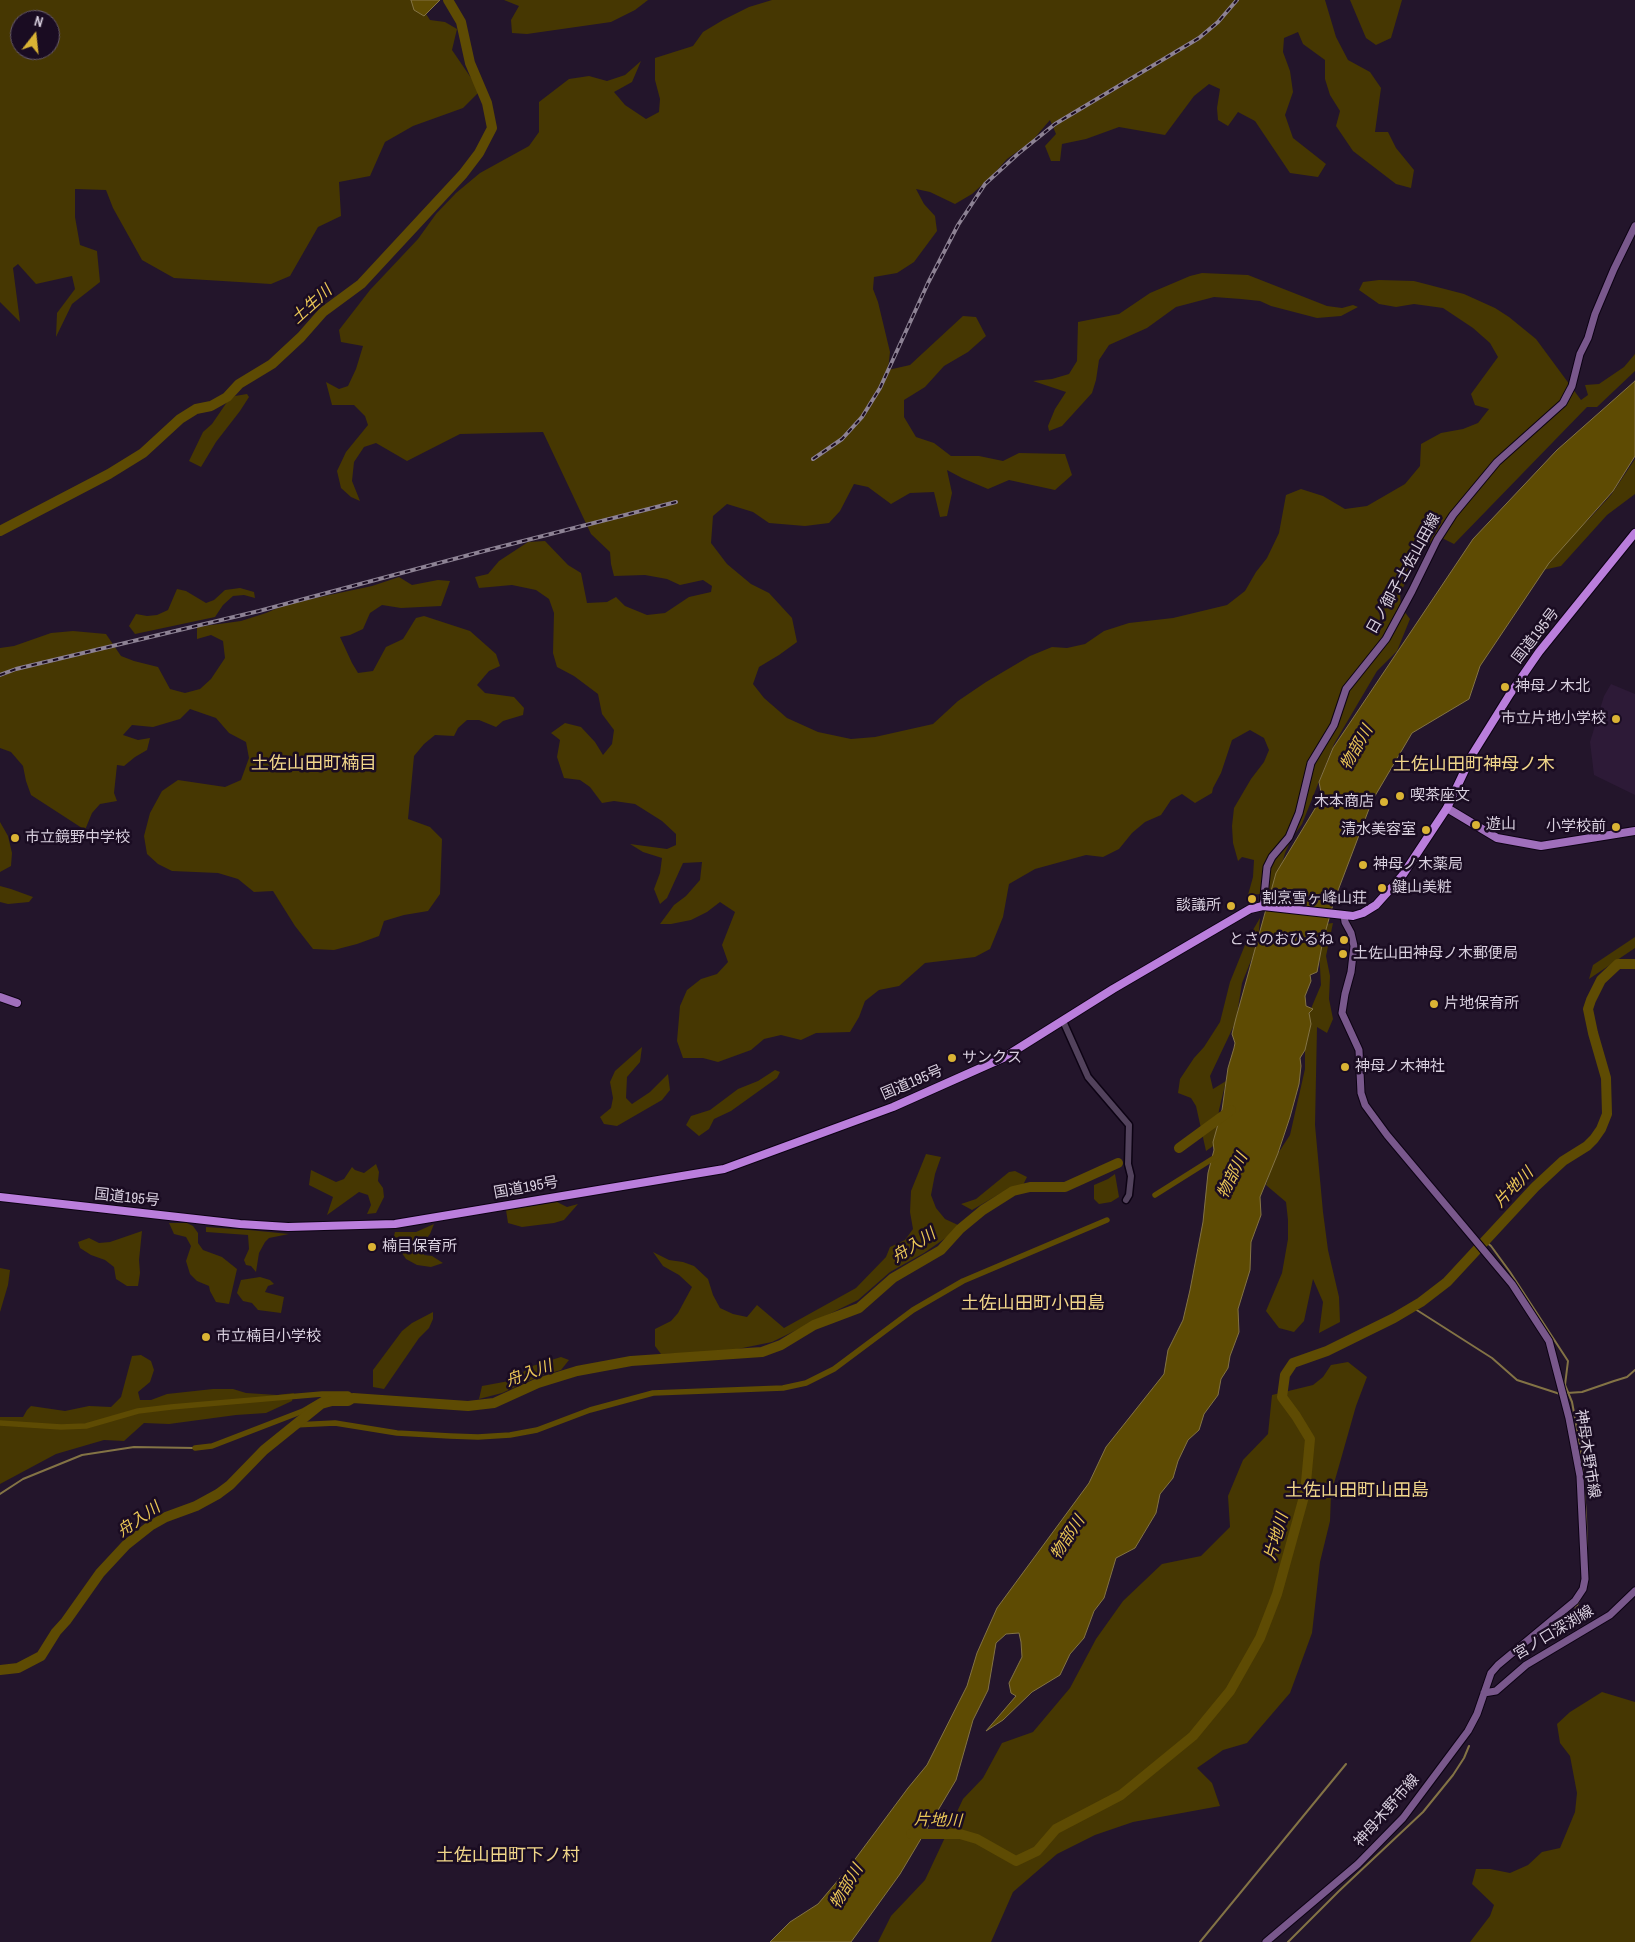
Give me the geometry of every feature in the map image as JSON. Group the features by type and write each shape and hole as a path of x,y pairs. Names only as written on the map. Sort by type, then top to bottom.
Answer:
{"highway":[{"name":"国道195号","path":"0,1196 240,1224 288,1227 395,1224 724,1169 893,1107 1003,1058 1250,909 1266,906 1353,916 1363,913 1376,905 1402,876 1447,808 1472,755 1539,652 1635,533"}],"main road":[{"name":"日ノ御子土佐山田線","path":"1266,906 1267,867 1272,857 1288,837 1299,813 1311,763 1334,724 1346,690 1386,638 1437,540 1453,515 1497,462 1563,403 1572,386 1580,354 1588,338 1595,314 1635,226"},
{"path":"1447,808 1489,835 1519,843 1541,846 1635,831"},
{"name":"神母木野市線","path":"1266,1942 1358,1864 1403,1818 1464,1737 1476,1714 1491,1674 1498,1665 1575,1601 1583,1589 1585,1579 1582,1490 1569,1418 1548,1341 1544,1331 1512,1284 1472,1238 1365,1105 1360,1085 1361,1060 1357,1043 1342,1013 1351,972 1354,946 1351,933 1341,914"},
{"path":"0,997 17,1003"},
{"name":"宮ノ口深渕線","path":"1484,1693 1496,1691 1526,1664 1610,1615 1635,1591"}],"street":[{"path":"1063,1021 1088,1077 1129,1124 1128,1164 1131,1176 1129,1195 1126,1200"}],"shaded area":[{"path":"0,0 417,0 430,20 445,22 457,29 452,50 480,91 463,108 413,126 385,142 370,176 339,182 341,216 318,227 290,276 271,284 174,278 142,260 113,208 106,190 75,189 75,217 80,245 97,251 100,282 72,304 56,337 57,313 75,289 72,276 36,284 18,264 13,268 20,322 0,302"},
{"path":"504,0 648,0 635,10 611,22 527,34 512,33 511,20 519,6"},
{"path":"772,0 1325,0 1336,37 1348,60 1370,72 1381,88 1375,132 1388,132 1396,148 1414,170 1411,188 1396,184 1353,151 1336,126 1340,111 1330,95 1325,79 1325,60 1303,44 1298,32 1284,38 1283,52 1290,71 1293,92 1285,115 1293,138 1326,164 1318,177 1290,173 1255,121 1238,112 1228,126 1218,120 1217,108 1220,89 1209,84 1194,96 1165,135 1119,127 1086,139 1062,144 1060,161 1051,161 1045,146 1056,134 1050,120 1032,141 1007,159 972,194 955,204 930,192 916,189 924,204 935,216 937,231 914,262 897,273 874,277 873,289 890,352 888,370 910,365 963,316 976,317 986,336 968,352 944,366 925,387 904,400 904,417 916,437 934,443 951,456 979,456 1003,461 1019,453 1065,454 1072,475 1055,490 1009,480 988,489 947,470 952,493 947,516 940,517 934,492 910,493 891,504 868,487 854,484 840,511 829,523 805,526 769,523 753,512 727,504 713,516 711,543 727,564 751,584 769,593 792,618 797,642 759,667 753,684 764,698 787,718 818,732 851,739 875,737 933,724 958,701 986,682 1030,656 1052,647 1067,648 1085,644 1104,631 1129,623 1173,618 1227,605 1245,591 1267,558 1279,533 1286,495 1301,489 1323,496 1345,509 1367,506 1405,484 1420,466 1421,444 1441,433 1463,429 1478,423 1489,409 1475,405 1471,394 1498,357 1490,343 1473,328 1443,308 1414,304 1396,307 1379,304 1359,290 1363,282 1379,280 1414,281 1464,294 1495,308 1536,339 1581,400 1588,395 1585,385 1599,384 1624,367 1635,354 1635,371 1597,407 1587,407 1454,544 1440,537 1425,547 1400,593 1401,607 1410,619 1397,651 1377,671 1334,744 1302,824 1292,838 1285,853 1274,893 1248,895 1253,877 1254,860 1242,857 1238,861 1233,843 1234,808 1251,779 1264,762 1269,750 1264,738 1250,730 1232,740 1212,793 1195,803 1182,794 1171,800 1161,815 1145,822 1132,833 1119,849 1103,857 1086,855 1035,869 1009,884 1003,917 990,949 975,957 925,963 899,986 879,990 865,1001 859,1017 850,1032 816,1033 801,1040 781,1035 764,1039 751,1050 718,1062 703,1058 683,1058 677,1041 680,1006 687,990 701,979 717,974 728,962 722,945 735,912 720,902 707,912 691,920 660,924 674,905 686,896 700,880 702,862 683,863 667,898 660,904 654,889 660,873 662,858 643,852 630,844 667,849 676,845 676,834 662,821 635,804 614,801 602,803 590,787 580,780 564,778 557,757 560,740 551,733 565,723 581,727 595,742 603,755 612,744 614,730 602,714 598,694 574,676 557,667 553,653 554,613 549,599 536,590 512,585 479,588 475,577 488,574 499,561 528,542 545,541 568,565 581,573 587,603 607,602 616,597 625,606 647,615 665,613 689,597 711,592 712,586 703,580 680,585 667,579 645,575 614,576 610,552 591,534 543,432 460,434 407,461 376,443 364,447 354,462 352,481 360,501 351,497 341,488 337,471 346,452 368,425 365,416 354,405 332,405 326,382 339,389 348,386 356,369 363,346 341,342 339,330 370,290 418,239 436,214 456,193 480,173 529,146 539,132 539,102 569,79 589,76 607,81 625,75 641,61 632,82 614,92 625,105 646,119 659,112 660,99 655,80 655,58 693,46 703,32 723,20 749,7"},
{"path":"1350,0 1402,0 1391,38 1376,45 1366,38"},
{"path":"1202,273 1248,275 1327,306 1342,308 1353,305 1358,307 1341,316 1317,318 1271,306 1260,301 1241,299 1214,297 1176,307 1147,328 1109,345 1099,360 1092,393 1062,426 1049,431 1048,426 1055,409 1066,392 1033,381 1052,379 1069,374 1077,361 1078,322 1119,314 1150,293 1190,276"},
{"path":"247,394 249,397 216,442 201,467 189,461 203,432 212,424 227,402 235,396"},
{"path":"1635,459 1635,494 1607,515 1561,566 1543,570 1550,556 1611,495"},
{"path":"399,577 412,585 438,580 450,581 441,606 401,608 382,605 370,613 363,629 340,637 358,673 373,671 386,647 403,639 416,618 424,616 470,631 496,654 500,666 489,671 477,685 485,693 514,697 524,708 523,715 503,721 496,727 479,720 467,720 458,728 454,736 435,735 414,756 408,819 430,827 442,839 440,894 428,911 384,921 379,936 334,950 313,949 295,926 273,891 254,892 238,879 218,873 172,871 158,864 147,854 144,836 150,813 162,791 178,780 225,787 241,780 249,758 246,742 229,733 216,718 190,709 180,719 153,727 132,725 123,735 138,740 150,738 147,750 124,766 117,765 114,793 117,801 100,804 92,813 85,830 31,795 23,766 11,752 0,748 0,648 14,646 51,633 73,631 106,634 121,656 158,667 170,689 185,693 200,689 211,679 225,658 223,641 211,635 197,639 197,627 241,621 287,604 372,586"},
{"path":"240,588 254,592 255,598 244,595 233,596 223,605 215,617 135,634 129,626 136,614 157,615 168,610 177,589 186,591 206,603 214,600 225,590"},
{"name":"市立片地小学校","path":"1611,684 1635,694 1635,795 1594,775 1590,742 1604,696"},
{"path":"0,822 8,836 12,853 11,866 0,872"},
{"path":"0,886 33,897 29,902 8,904 0,902"},
{"path":"1260,918 1258,943 1242,983 1236,1021 1210,1076 1213,1089 1226,1081 1219,1110 1216,1144 1206,1151 1196,1106 1191,1098 1178,1093 1180,1079 1220,1022 1230,982 1247,940"},
{"path":"1333,923 1326,956 1330,976 1329,999 1333,1019 1327,1033 1317,1027 1315,1125 1323,1212 1328,1250 1339,1297 1340,1322 1319,1333 1323,1302 1313,1279 1304,1321 1294,1332 1279,1328 1266,1311 1282,1273 1288,1239 1288,1220 1286,1202 1266,1185 1273,1161 1290,1135 1305,1069 1305,1038 1310,1011 1321,985 1319,950 1325,924"},
{"path":"1635,937 1635,948 1589,979 1593,965"},
{"path":"642,1047 640,1062 627,1077 626,1098 632,1104 650,1092 668,1074 670,1090 662,1100 617,1126 604,1124 600,1117 611,1108 613,1098 610,1082 615,1071"},
{"path":"775,1070 780,1072 777,1078 731,1111 714,1119 709,1129 699,1136 686,1125 691,1116 710,1110 738,1089 758,1081"},
{"path":"926,1154 941,1157 931,1195 936,1208 945,1219 958,1225 947,1237 924,1253 890,1272 858,1300 772,1342 723,1352 661,1354 655,1346 655,1329 671,1321 678,1313 692,1287 679,1275 663,1266 653,1252 669,1260 694,1266 708,1279 720,1308 733,1314 747,1317 757,1305 784,1328 856,1288 886,1257 890,1247 905,1240 913,1229 910,1212 911,1191"},
{"path":"376,1164 379,1172 378,1181 383,1188 384,1197 376,1213 367,1214 371,1205 368,1195 359,1192 327,1215 333,1197 309,1185 311,1170 336,1182 344,1179 352,1167 364,1173"},
{"path":"1015,1171 1027,1177 1023,1185 1001,1193 972,1210 961,1204 976,1199 1009,1172"},
{"path":"1115,1174 1119,1197 1111,1202 1099,1204 1094,1199 1094,1185"},
{"path":"557,1202 567,1207 578,1204 564,1220 554,1223 522,1227 508,1223 506,1210"},
{"path":"169,1223 187,1223 193,1226 198,1233 198,1243 203,1250 222,1257 237,1269 229,1304 216,1302 209,1286 197,1281 190,1274 186,1261 191,1246 186,1237 174,1234"},
{"path":"434,1224 430,1234 423,1243 424,1255 432,1256 443,1263 431,1267 417,1265 406,1259 393,1240 395,1232 416,1232"},
{"path":"206,1227 289,1234 269,1238 265,1242 259,1253 256,1272 251,1266 246,1265 244,1260 249,1249 248,1235 206,1232"},
{"path":"142,1231 138,1286 127,1286 116,1279 114,1267 105,1260 91,1255 80,1248 78,1242 89,1238 99,1243 110,1242"},
{"path":"0,1268 10,1270 8,1285 0,1312"},
{"path":"260,1277 270,1280 274,1284 268,1286 265,1292 284,1297 281,1313 258,1310 252,1303 243,1301 237,1293 241,1280"},
{"path":"433,1312 433,1319 429,1328 419,1338 384,1389 373,1387 373,1370 402,1331 412,1323"},
{"path":"141,1355 151,1361 154,1370 150,1382 138,1392 140,1400 151,1400 167,1394 213,1389 233,1389 246,1393 277,1395 294,1393 292,1401 266,1413 169,1424 144,1423 124,1441 104,1440 56,1454 0,1484 0,1417 23,1417 31,1406 65,1411 89,1406 111,1407 121,1397 132,1356"},
{"path":"561,1357 569,1360 561,1370 540,1376 502,1393 479,1399 482,1386 509,1381 529,1367"},
{"path":"1348,1362 1367,1377 1356,1406 1331,1494 1330,1521 1320,1562 1312,1633 1290,1693 1247,1743 1223,1750 1197,1768 1212,1783 1220,1806 1133,1822 1095,1835 1057,1854 1013,1892 991,1942 878,1942 891,1916 925,1880 963,1799 983,1778 1002,1743 1033,1732 1070,1688 1096,1639 1123,1601 1162,1564 1201,1556 1230,1527 1228,1496 1243,1460 1268,1434 1272,1395 1313,1385 1323,1377 1331,1365"},
{"path":"1602,1692 1635,1702 1635,1942 1470,1942 1490,1916 1494,1905 1472,1884 1476,1869 1490,1869 1510,1873 1528,1865 1542,1852 1560,1848 1575,1812 1577,1793 1570,1756 1560,1743 1557,1724 1570,1712"}],"water":[{"path":"411,0 440,0 424,16 414,10"},
{"name":"物部川","path":"1635,381 1635,456 1613,491 1549,563 1480,666 1469,699 1412,733 1372,801 1334,901 1323,940 1317,972 1310,975 1311,981 1305,996 1306,1006 1313,1009 1309,1013 1311,1024 1305,1050 1300,1058 1299,1084 1290,1117 1260,1197 1261,1215 1251,1242 1250,1270 1238,1309 1239,1332 1230,1356 1228,1368 1221,1379 1218,1395 1204,1414 1199,1430 1188,1440 1178,1461 1173,1478 1160,1494 1156,1513 1135,1548 1116,1558 1104,1598 1094,1611 1084,1638 1070,1654 1060,1675 1032,1692 1003,1720 986,1731 1016,1696 1011,1693 1009,1683 1022,1657 1019,1633 1006,1634 996,1643 988,1690 973,1720 956,1780 900,1874 851,1942 770,1942 790,1922 818,1904 850,1866 927,1765 967,1686 977,1653 997,1608 1089,1483 1106,1447 1164,1374 1168,1350 1183,1320 1190,1290 1203,1222 1208,1173 1214,1150 1213,1142 1222,1110 1228,1068 1235,1043 1232,1034 1236,1018 1276,873 1322,797 1319,782 1333,748 1473,539 1557,450"}],"waterway":[{"name":"土生川","path":"0,531 109,474 143,453 180,419 196,409 211,406 227,397 239,384 272,364 301,337 323,312 361,284 463,174 479,153 492,128 487,103 470,63 461,22 448,0"},
{"name":"片地川","path":"911,1834 960,1834 977,1839 1016,1861 1037,1851 1056,1829 1121,1795 1193,1736 1230,1691 1260,1638 1277,1594 1305,1493 1310,1439 1282,1397 1285,1375 1293,1363 1327,1351 1394,1318 1421,1302 1447,1282 1535,1187 1563,1161 1587,1146 1594,1139 1601,1129 1607,1114 1606,1078 1588,1009 1601,980 1618,964 1635,964"},
{"name":"舟入川","path":"1179,1148 1231,1110"},
{"path":"1155,1195 1217,1156"},
{"name":"舟入川","path":"0,1670 18,1668 41,1656 56,1632 100,1573 126,1545 150,1526 166,1517 196,1506 218,1494 230,1485 264,1450 321,1404 332,1401 348,1401 353,1398 468,1406 494,1403 538,1383 577,1371 631,1361 762,1352 781,1345 814,1325 859,1308 893,1278 941,1250 960,1229 983,1210 1013,1191 1030,1187 1065,1187 1118,1163"},
{"path":"294,1425 335,1423 397,1433 478,1437 510,1435 537,1430 590,1410 653,1393 783,1388 806,1383 834,1369 913,1310 963,1281 1107,1220"},
{"path":"1485,1241 1491,1246 1510,1272 1568,1361 1565,1385 1572,1402 1581,1450 1587,1554"},
{"path":"1412,1307 1492,1358 1517,1380 1560,1394"},
{"path":"1567,1393 1582,1392 1627,1377 1635,1370"},
{"path":"0,1423 61,1427 86,1426 138,1411 171,1407 322,1394 348,1394 353,1398"},
{"path":"195,1448 212,1446 303,1411 325,1398 346,1398"},
{"path":"0,1494 23,1479 82,1455 134,1447 195,1448"},
{"path":"1545,1632 1570,1614 1575,1609 1582,1595"},
{"path":"1288,1942 1423,1812 1453,1775 1469,1746"},
{"path":"1200,1942 1346,1764"}],"railway":[{"path":"813,459 842,439 862,417 880,388 928,283 958,225 985,184 1055,124 1199,38 1218,22 1237,0"},
{"path":"0,675 16,669 259,611 676,502"}],"place":[{"name":"神母ノ木北","path":"1505,687"},
{"name":"市立片地小学校","path":"1616,719"},
{"name":"喫茶座文","path":"1400,796"},
{"name":"木本商店","path":"1384,802"},
{"name":"遊山","path":"1476,825"},
{"name":"小学校前","path":"1616,827"},
{"name":"清水美容室","path":"1426,830"},
{"name":"市立鏡野中学校","path":"15,838"},
{"name":"神母ノ木薬局","path":"1363,865"},
{"name":"鍵山美粧","path":"1382,888"},
{"name":"割烹雪ヶ峰山荘","path":"1252,899"},
{"name":"談議所","path":"1231,906"},
{"name":"とさのおひるね","path":"1344,940"},
{"name":"土佐山田神母ノ木郵便局","path":"1343,954"},
{"name":"片地保育所","path":"1434,1004"},
{"name":"サンクス","path":"952,1058"},
{"name":"神母ノ木神社","path":"1345,1067"},
{"name":"楠目保育所","path":"372,1247"},
{"name":"市立楠目小学校","path":"206,1337"}],"district":[{"name":"土佐山田町楠目","path":"314,764"},
{"name":"土佐山田町神母ノ木","path":"1474,765"},
{"name":"土佐山田町小田島","path":"1033,1304"},
{"name":"土佐山田町山田島","path":"1357,1491"},
{"name":"土佐山田町下ノ村","path":"508,1856"}]}
